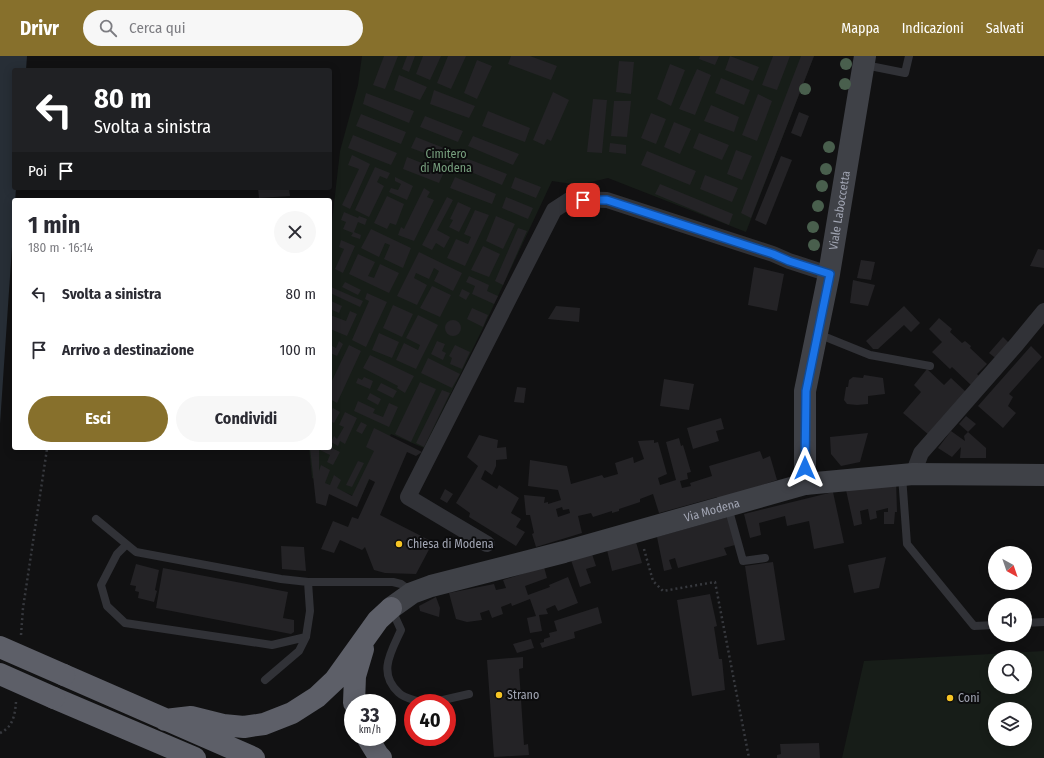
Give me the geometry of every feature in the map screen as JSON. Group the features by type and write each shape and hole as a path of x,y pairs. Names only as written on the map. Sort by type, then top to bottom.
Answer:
{"highway":[{"path":"165,720 191,717 223,725 244,727 264,724 292,714 317,697 335,680 378,620 391,608"},
{"path":"355,694 356,676 366,636"},
{"path":"0,647 254,758"},
{"path":"0,674 195,758"},
{"path":"372,746 381,758"}],"main road":[{"name":"Viale Laboccetta","path":"805,484 806,391 830,274 865,60"},
{"name":"Via Modena","path":"391,608 412,593 431,586 564,552 805,484 907,475 1044,475"}],"street":[{"path":"487,544 408,497 554,210 571,200 607,200 830,274"},
{"path":"907,475 921,453 1016,345 1042,318"}],"lane":[{"path":"865,60 905,73 909,56"},
{"path":"817,334 870,355 930,366"},
{"path":"907,475 907,544 974,626 988,625"},
{"path":"728,506 743,561 765,558"},
{"path":"96,519 136,552 281,579 308,582 393,582 401,584 412,593"},
{"path":"126,545 117,554 101,585 107,606 125,624 272,645 306,637"},
{"path":"265,680 299,651 306,637 310,611 308,582"},
{"path":"391,608 401,630 387,661 388,679 399,694 404,696"},
{"path":"1032,623 1044,622"},
{"path":"456,697 470,694"}],"path":[{"path":"21,639 23,608 47,450"},
{"path":"639,531 653,581 663,591 715,582 749,758"},
{"path":"0,733 8,729 15,716 16,700"}],"green space":[{"name":"Cimitero di Modena","path":"362,56 814,56 746,232 608,178 579,185 552,181 483,328 424,448 391,434 360,499 312,478 309,450 332,450 332,221 340,151 358,85"},
{"name":"Coni","path":"1044,651 1044,758 842,758 864,661 988,654 988,694 1032,694 1032,652"}],"shaded area":[{"path":"0,56 27,56 26,68 12,68 12,190 16,190 15,198 12,198 12,247 0,424"}],"building":[{"path":"384,56 398,56 385,89 373,85"},
{"path":"407,56 415,56 409,72 402,69"},
{"path":"423,56 441,56 430,80 416,74"},
{"path":"448,56 466,56 451,89 437,83"},
{"path":"511,56 530,56 557,66 551,80 508,64"},
{"path":"700,56 719,56 715,65 699,59"},
{"path":"730,56 759,67 753,81 725,70"},
{"path":"773,56 790,56 777,90 762,85"},
{"path":"801,56 814,56 751,218 741,213"},
{"path":"477,60 492,66 477,99 464,93"},
{"path":"619,61 634,62 631,94 616,92"},
{"path":"670,64 685,70 671,106 657,99"},
{"path":"697,69 711,75 695,115 679,109"},
{"path":"399,75 427,87 420,100 394,90"},
{"path":"721,78 750,90 744,105 715,93"},
{"path":"434,90 475,106 469,118 430,104"},
{"path":"553,92 569,100 551,141 547,139 544,145 533,140"},
{"path":"366,93 414,111 409,123 363,104"},
{"path":"758,94 772,101 757,141 742,135"},
{"path":"593,99 607,100 602,153 587,152"},
{"path":"614,101 631,101 627,137 611,136"},
{"path":"711,105 739,117 734,132 704,121"},
{"path":"488,111 530,128 525,142 482,126"},
{"path":"799,112 809,116 801,137 791,133"},
{"path":"651,113 666,119 656,144 641,138"},
{"path":"361,114 406,132 401,144 356,126"},
{"path":"425,116 463,131 458,142 420,127"},
{"path":"674,122 691,129 680,154 664,147"},
{"path":"699,133 729,145 722,160 693,148"},
{"path":"353,135 397,153 391,165 348,148"},
{"path":"473,136 519,154 513,165 468,146"},
{"path":"416,137 454,152 449,162 411,148"},
{"path":"610,143 626,145 626,154 609,152"},
{"path":"736,150 752,156 742,180 727,174"},
{"path":"647,151 696,171 690,185 641,165"},
{"path":"352,155 370,164 350,209 342,205 359,169 348,165"},
{"path":"781,156 792,160 766,225 755,220"},
{"path":"407,157 444,172 439,183 403,169"},
{"path":"463,157 507,174 502,185 459,167"},
{"path":"375,167 390,173 387,179 380,176 377,182 384,186 369,217 355,210"},
{"path":"705,175 738,188 732,202 700,189"},
{"path":"395,177 413,186 407,200 389,192 391,188 398,190 401,184 395,181"},
{"path":"455,177 496,194 492,204 450,188"},
{"path":"515,177 541,187 536,198 511,188"},
{"path":"660,184 733,214 729,225 655,194"},
{"path":"424,188 430,192 427,197 434,200 414,241 398,235 401,227 404,229"},
{"path":"258,190 289,190 290,196 259,198"},
{"path":"387,196 404,204 396,225 390,223 387,229 374,223"},
{"path":"447,197 453,200 437,230 450,237 444,248 436,243 432,250 422,245"},
{"path":"506,197 533,208 528,219 502,208"},
{"path":"458,202 471,208 459,232 449,227 453,220 450,219"},
{"path":"475,210 489,215 465,266 447,258 456,239 468,244 471,237 464,234"},
{"path":"344,212 358,218 359,216 367,219 365,225 358,222 354,232 361,235 360,239 351,236 353,233 343,229 346,222 341,220"},
{"path":"496,216 515,224 503,249 486,241"},
{"path":"518,228 527,231 503,285 495,281"},
{"path":"371,229 411,248 403,268 384,259 390,245 385,243 379,257 361,248"},
{"path":"341,240 355,246 343,273 335,269 344,249 339,247"},
{"path":"483,246 500,254 489,277 471,270"},
{"path":"1038,249 1044,250 1044,268 1030,266"},
{"path":"419,252 462,273 453,291 434,281 439,271 434,268 429,279 416,273 414,278 427,285 417,305 397,296"},
{"path":"358,254 375,262 368,276 374,278 380,264 399,273 389,293 349,274"},
{"path":"861,260 875,262 871,280 857,278"},
{"path":"754,267 784,274 777,311 748,305"},
{"path":"469,276 489,285 487,291 498,296 494,304 472,294 475,286 466,282"},
{"path":"853,280 875,285 868,306 850,303"},
{"path":"345,282 361,290 358,295 342,287"},
{"path":"432,286 451,295 440,317 420,308"},
{"path":"332,287 363,301 360,307 332,294"},
{"path":"462,289 470,293 466,300 459,296"},
{"path":"367,293 387,302 366,347 352,340 369,301 365,299"},
{"path":"332,301 342,306 339,313 332,310"},
{"path":"393,305 413,314 402,337 383,328"},
{"path":"556,306 580,308 579,322 548,319"},
{"path":"904,306 920,323 911,332 904,325 878,349 873,349 866,341"},
{"path":"472,308 488,315 483,327 467,319"},
{"path":"350,311 357,314 347,336 332,330 332,316 346,321"},
{"path":"418,315 438,325 416,369 396,360 404,343 418,350 420,345 406,338"},
{"path":"939,318 952,329 950,332 962,343 965,341 971,346 970,348 987,364 977,374 979,376 971,385 952,367 950,369 932,352 942,342 929,329"},
{"path":"453,320 460,325 461,328 456,335 453,336 446,331 445,328 450,321"},
{"path":"379,333 399,342 392,358 372,350"},
{"path":"1003,337 1011,345 998,360 989,353"},
{"path":"339,341 343,344 337,356 332,354 332,346 336,348"},
{"path":"437,341 445,344 442,351 446,353 443,360 431,354"},
{"path":"349,345 361,351 337,403 332,400 332,381"},
{"path":"455,345 470,352 462,369 450,364 452,358 449,356"},
{"path":"1031,346 1042,357 1009,394 1013,397 1008,406 1016,413 1003,428 978,406"},
{"path":"370,355 414,376 405,393 397,388 398,386 363,368"},
{"path":"428,358 460,374 452,388 421,373"},
{"path":"927,369 944,385 951,378 966,392 929,435 903,413 921,392 914,385"},
{"path":"864,375 883,378 885,394 868,396 868,404 847,404 844,400 846,387 848,387 849,380 853,377 863,378"},
{"path":"364,377 373,381 370,389 356,383 358,378 362,380"},
{"path":"664,379 694,384 689,410 660,406"},
{"path":"420,382 436,389 411,442 395,434"},
{"path":"381,383 397,391 393,398 377,390"},
{"path":"517,387 526,388 524,403 514,402"},
{"path":"442,390 450,393 424,447 416,443"},
{"path":"370,393 381,399 378,405 367,399"},
{"path":"358,401 375,409 373,413 383,417 389,403 398,407 389,427 354,411"},
{"path":"333,408 340,412 334,423 332,422"},
{"path":"345,412 357,418 345,444 340,441 338,446 332,443 332,440 334,436 337,439 344,427 339,425"},
{"path":"966,416 976,424 968,432 959,424"},
{"path":"721,418 724,429 716,431 719,441 693,449 687,428"},
{"path":"361,422 367,425 362,434 356,431"},
{"path":"374,428 422,452 416,456 407,452 380,515 433,542 416,574 385,573 374,570 365,547 362,550 340,540 334,553 321,549 333,521 348,527 352,517 358,519 375,482 369,479 357,507 329,494 326,506 316,503 310,450 319,450 319,471 321,465 330,470 325,483 330,485 334,475 341,480 337,488 352,496 374,451 366,447"},
{"path":"951,431 965,441 964,436 968,432 986,448 986,458 960,458 961,447 952,457 938,448"},
{"path":"868,433 860,462 841,466 831,454 830,437"},
{"path":"479,435 498,440 497,448 506,447 507,459 496,460 496,466 492,475 485,470 481,479 497,489 499,485 519,498 511,513 521,519 516,527 525,532 516,546 469,517 470,513 456,503 478,466 467,457"},
{"path":"679,438 681,446 683,445 691,472 687,473 688,479 680,481 682,488 691,486 690,483 712,476 709,466 760,451 763,459 770,456 777,480 718,500 717,497 659,513 653,494 640,499 640,502 619,509 619,511 612,513 612,511 593,517 591,513 578,516 582,533 536,547 532,534 534,533 530,515 526,515 524,495 545,497 544,503 548,502 548,504 561,500 558,490 528,486 530,460 567,466 571,484 602,475 604,478 618,474 615,463 633,457 634,463 644,459 638,441 654,440 654,443 658,442 667,474 658,478 660,485 676,480 666,442","holes":["562,507 563,510 569,509 570,513 558,517 556,509"]},
{"path":"332,448 340,452 333,465 327,462 330,455 320,450 332,450"},
{"path":"358,461 364,463 352,487 346,485"},
{"path":"896,480 897,512 895,512 894,524 884,524 884,512 888,512 888,508 876,511 877,518 870,520 868,509 860,511 862,524 854,526 846,490"},
{"path":"445,489 453,494 447,503 440,499"},
{"path":"833,492 844,543 814,549 809,521 787,526 785,516 759,523 761,535 750,538 744,514"},
{"path":"728,517 735,545 724,548 727,555 678,568 675,558 669,560 672,569 664,571 657,537"},
{"path":"636,542 642,563 612,571 607,550"},
{"path":"281,546 304,547 306,571 282,569"},
{"path":"592,554 596,566 586,569 591,583 580,587 571,560"},
{"path":"886,557 879,588 854,593 848,565"},
{"path":"773,562 785,640 757,645 745,566"},
{"path":"136,564 159,570 155,590 157,591 154,602 138,598 139,592 135,591 136,586 130,585"},
{"path":"544,567 547,578 525,586 528,595 550,587 549,585 568,577 578,603 558,611 555,605 546,609 548,614 539,615 542,631 530,633 527,618 536,616 530,599 512,606 511,603 501,607 503,614 492,618 489,610 480,613 482,620 467,622 456,619 449,593 494,584 496,590 506,588 503,580"},
{"path":"163,568 288,592 283,618 294,620 294,632 291,634 156,608"},
{"path":"710,594 717,626 714,627 719,659 722,659 725,690 692,696 677,600"},
{"path":"436,597 440,608 439,617 420,611 419,606"},
{"path":"598,607 602,623 574,632 575,638 542,648 540,643 544,642 544,639 550,637 549,633 557,631 554,621"},
{"path":"531,639 534,648 517,653 513,644"},
{"path":"523,657 523,668 519,669 524,745 528,744 529,755 494,757 487,660"},
{"path":"819,743 820,758 777,758 777,755 781,754 780,744"}],"place":[{"name":"Chiesa di Modena","path":"399,544"},
{"name":"Strano","path":"499,695"},
{"name":"Coni","path":"950,698"}],"route":[{"path":"583,200 607,200 830,274 806,391 805,468"}]}
